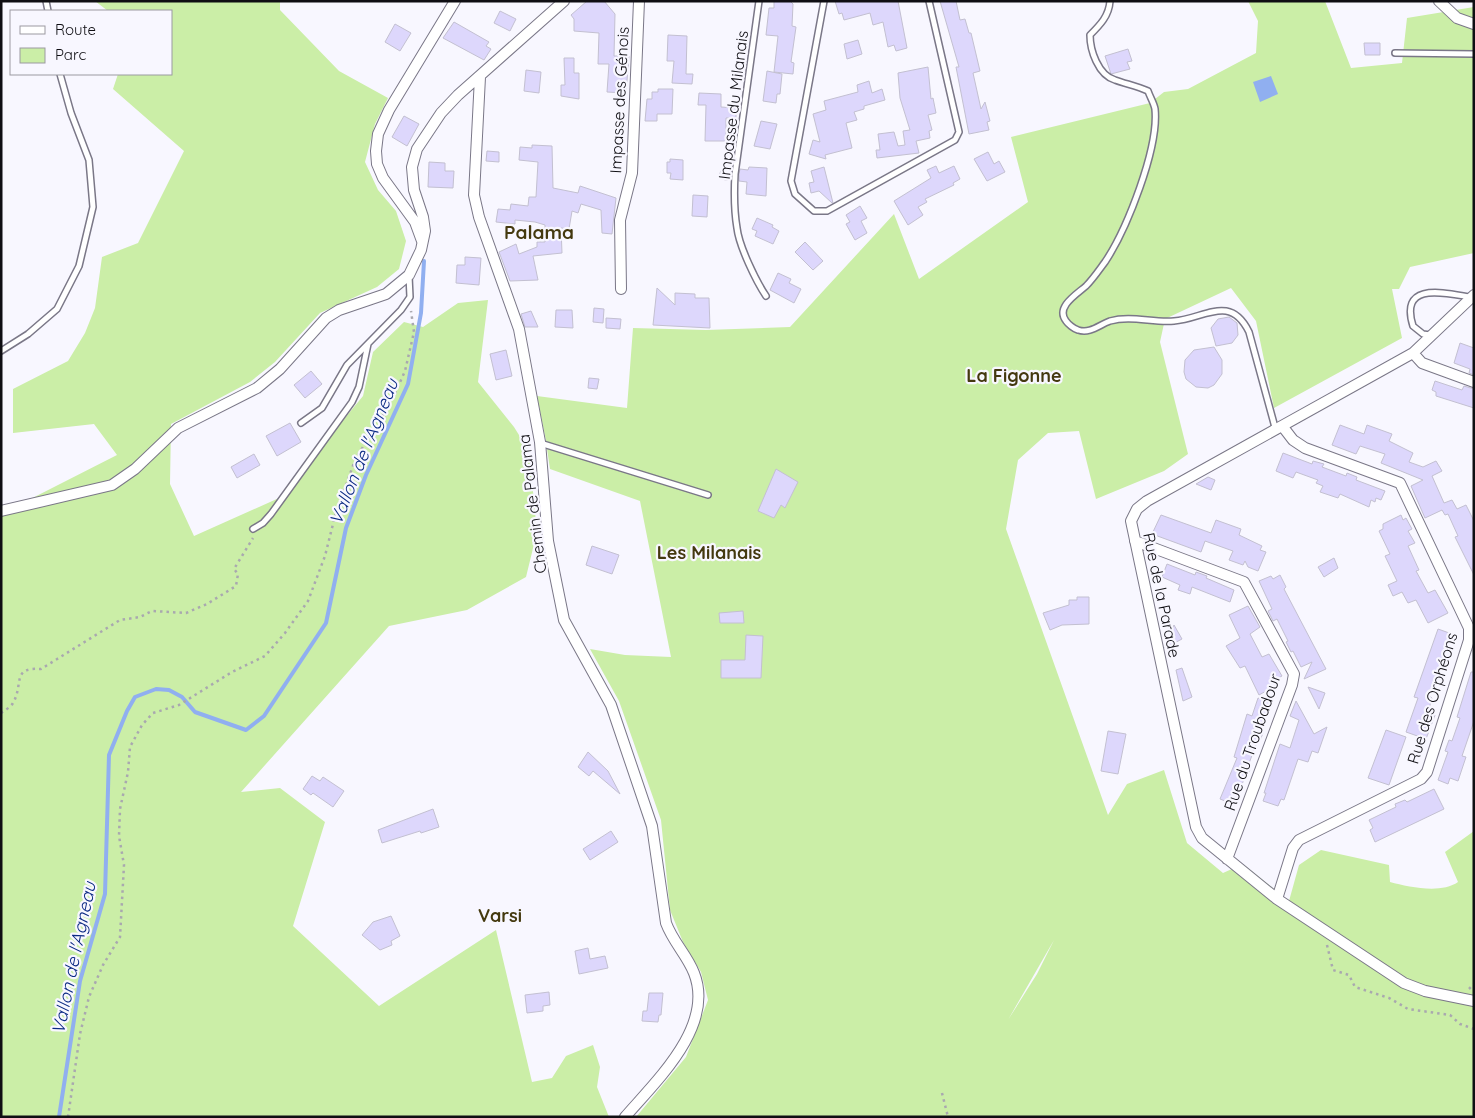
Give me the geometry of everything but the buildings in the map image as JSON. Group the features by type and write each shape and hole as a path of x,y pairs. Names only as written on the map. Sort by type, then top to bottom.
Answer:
{"street":[{"path":"423,245 415,222 383,178 377,164 378,134 389,110 455,1"},
{"path":"1,511 112,485 125,478 178,428 257,388 280,369 326,318 339,310 386,294 409,275 423,245 423,217 414,190 412,167 417,150 441,113 564,1"},
{"name":"Impasse des Génois","path":"621,290 620,220 632,173 639,1"},
{"path":"1439,1 1457,18 1474,24"},
{"name":"Chemin de Palama","path":"480,77 474,195 482,226 519,328 540,442 548,541 564,620 611,705 652,826 666,923 670,936 694,972 700,992 700,1007 678,1051 666,1071 625,1117"},
{"name":"Rue de la Parade","path":"1472,296 1413,353 1280,429 1147,501 1137,509 1131,521 1196,828 1202,838 1277,899 1404,983 1425,991 1474,1001"},
{"path":"1413,353 1422,363 1474,382"},
{"name":"Rue des Orphéons","path":"1277,899 1293,848 1299,840 1421,779 1427,772 1470,640 1469,628 1400,483 1305,448 1280,429"},
{"name":"Rue du Troubadour","path":"1135,541 1244,582 1294,674 1292,685 1227,859"}],"lane":[{"name":"Impasse du Milanais","path":"759,1 735,174 734,197 737,230 758,284 766,296"},
{"path":"824,1 791,182 794,194 814,211 827,212 955,140 959,132 929,1"},
{"path":"1110,1 1103,22 1090,35 1090,48 1100,69 1113,80 1133,84 1148,91 1155,108 1154,136 1144,173 1118,241 1087,284 1067,302 1063,311 1065,320 1077,330 1089,331 1110,321 1130,319 1174,322 1218,309 1230,312 1243,320 1249,332 1280,429"},
{"path":"1395,53 1474,54"},
{"path":"1,351 28,334 57,309 79,266 92,207 89,160 71,113 60,75"},
{"path":"301,423 322,408 347,365 401,310 410,297 409,275"},
{"path":"1430,335 1423,334 1413,326 1410,309 1415,299 1423,293 1432,292 1472,296"},
{"path":"253,529 263,523 341,420 359,387 368,344"},
{"path":"540,442 708,495"}],"path":[{"path":"68,1117 80,1034 89,997 103,965 120,937 124,865 119,836 120,809 128,772 130,746 142,725 153,713 179,705 232,672 265,656 285,633 308,601 325,556 335,516 355,460 393,398 405,371 414,332 410,297"},
{"path":"1,713 13,704 23,670 28,668 41,669 120,620 140,617 152,611 186,613 225,594 236,586 238,574 234,569 242,553 263,523"},
{"path":"1323,930 1333,970 1349,975 1355,987 1389,998 1408,1009 1450,1015 1460,1024 1474,1029"},
{"path":"942,1093 948,1117"}],"green space":[{"path":"95,1 280,1 280,10 339,71 388,98 375,124 365,162 378,190 396,211 406,241 399,269 377,287 320,313 275,362 250,382 171,424 170,484 194,536 279,498 363,396 373,352 404,322 423,327 458,303 488,300 478,382 514,427 529,451 537,532 526,577 467,610 389,626 241,792 280,788 325,822 293,926 379,1006 496,930 532,1082 552,1078 566,1056 593,1045 600,1067 597,1087 609,1117 1,1117 1,514 117,455 94,424 13,433 13,389 68,361 85,333 95,308 102,257 138,243 184,151 113,89 118,75 172,75 172,10 107,10"},
{"path":"1248,1 1325,1 1351,68 1402,63 1407,18 1474,7 1474,253 1410,267 1399,289 1392,289 1402,338 1274,408 1256,321 1231,288 1165,319 1160,342 1188,454 1164,471 1096,499 1079,431 1048,433 1018,460 1006,529 1108,815 1127,784 1164,770 1187,843 1223,873 1243,864 1289,901 1299,865 1321,850 1389,865 1390,882 1434,889 1451,886 1458,882 1445,852 1474,831 1474,1117 636,1117 686,1057 708,1000 701,972 683,942 670,910 661,820 619,701 590,649 625,655 671,657 640,501 550,469 547,449 553,449 554,445 546,441 537,396 627,408 633,328 706,330 790,327 894,214 919,279 1028,202 1011,137 1150,103 1164,92 1188,89 1256,53 1258,21","holes":["1054,940 1037,974 1008,1020"]}],"water":[{"path":"1271,76 1278,94 1260,102 1253,82"}],"waterway":[{"name":"Vallon de l'Agneau","path":"59,1117 80,981 105,894 109,755 127,711 135,697 156,689 169,690 182,697 195,712 246,730 264,716 326,623 346,528 366,475 408,384 421,313 424,261"}],"district":[{"name":"Palama","path":"539,232"},
{"name":"La Figonne","path":"1014,376"},
{"name":"Les Milanais","path":"709,553"},
{"name":"Varsi","path":"500,916"}]}
